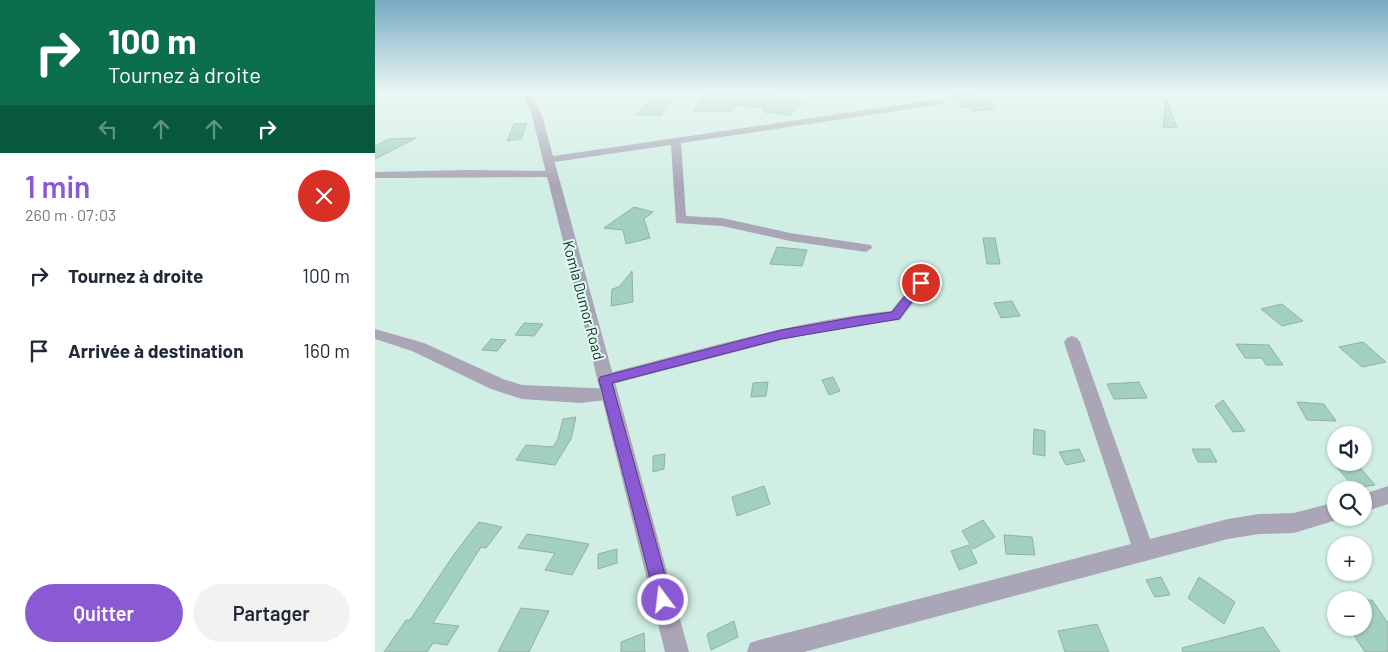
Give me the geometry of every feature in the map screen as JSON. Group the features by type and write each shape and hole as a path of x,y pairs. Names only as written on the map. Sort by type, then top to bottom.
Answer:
{"street":[{"name":"Komla Dumor Road","path":"539,123 548,167 677,652"},
{"path":"375,175 467,173 548,167 675,141 794,123"},
{"path":"675,141 680,220 720,222 790,237 821,240 865,248"},
{"path":"375,334 418,347 497,384 522,392 581,396 781,334 856,320 895,316 921,283"},
{"path":"1072,342 1145,551"},
{"path":"1372,500 1388,495"},
{"path":"759,652 1228,529 1259,524 1294,523 1327,514"}],"building":[{"path":"527,123 521,139 507,141 514,124"},
{"path":"1163,123 1175,123 1177,128 1163,127"},
{"path":"416,138 375,159 375,146 389,139"},
{"path":"634,207 653,212 644,219 650,238 626,244 623,230 604,228"},
{"path":"983,238 995,238 1000,264 987,264"},
{"path":"777,247 807,250 802,266 770,264"},
{"path":"632,271 633,302 611,306 612,289 619,287"},
{"path":"1012,301 1020,316 1001,318 994,303"},
{"path":"1282,304 1303,321 1282,326 1261,309"},
{"path":"524,323 543,324 534,336 515,335"},
{"path":"491,339 506,340 497,351 482,350"},
{"path":"1363,342 1386,362 1362,367 1339,347"},
{"path":"1236,344 1269,345 1283,365 1266,365 1262,358 1245,358"},
{"path":"833,377 840,391 829,395 822,380"},
{"path":"768,382 766,396 751,397 753,383"},
{"path":"1139,382 1147,398 1114,399 1107,384"},
{"path":"1223,400 1245,431 1233,432 1215,406"},
{"path":"1297,402 1324,404 1336,421 1307,420"},
{"path":"576,417 571,439 555,465 516,460 526,445 553,447 558,439 563,419"},
{"path":"1034,429 1045,431 1045,456 1033,454"},
{"path":"1079,449 1085,461 1066,465 1059,452"},
{"path":"1192,449 1210,449 1217,462 1198,462"},
{"path":"665,454 664,469 653,472 653,456"},
{"path":"1340,471 1363,471 1372,481 1348,481"},
{"path":"764,486 770,504 737,516 732,497"},
{"path":"983,520 995,537 973,549 962,531"},
{"path":"479,522 502,527 486,548 481,547 433,623 459,626 447,645 433,643 427,652 384,652 406,620 410,620 455,553"},
{"path":"527,534 589,544 572,575 545,570 555,553 518,548"},
{"path":"1004,535 1032,537 1035,555 1006,554"},
{"path":"969,545 977,563 959,570 951,551"},
{"path":"617,549 617,563 598,569 598,554"},
{"path":"1161,577 1170,595 1155,597 1146,580"},
{"path":"1199,577 1235,602 1224,624 1188,598"},
{"path":"1372,600 1388,623 1388,652 1365,652 1354,636 1372,636"},
{"path":"521,608 549,611 529,652 498,652"},
{"path":"734,621 738,637 711,650 707,634"},
{"path":"1097,624 1109,652 1065,652 1058,631"},
{"path":"1263,627 1280,652 1183,652 1182,648"},
{"path":"644,633 645,652 621,652 621,642"}],"route":[{"path":"663,600 605,380 698,358 781,334 827,327 856,320 895,316 921,283"}]}
